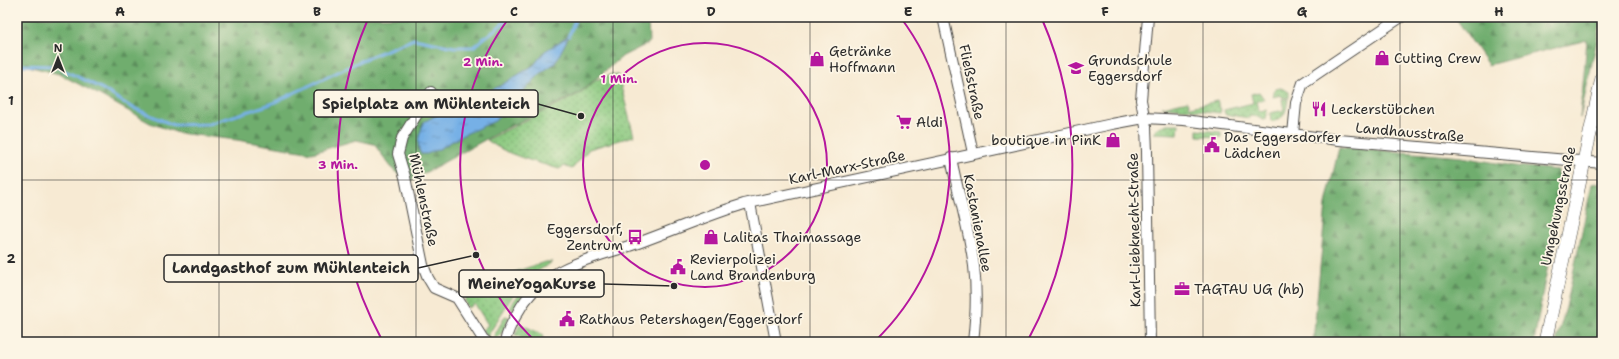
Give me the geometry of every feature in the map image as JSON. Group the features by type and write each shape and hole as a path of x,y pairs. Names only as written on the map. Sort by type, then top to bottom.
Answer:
{"main road":[{"name":"Umgehungsstraße","path":"1545,342 1602,78"}],"street":[{"name":"Fließstraße","path":"943,17 972,153"},
{"name":"Karl-Liebknecht-Straße","path":"1148,17 1140,100 1144,118 1147,152 1150,342"},
{"path":"1293,134 1296,103 1303,83 1401,17"},
{"name":"Mühlenstraße","path":"431,92 402,138 398,154 407,185 423,265 428,278 434,288 457,298 483,339 487,342"},
{"name":"Karl-Marx-Straße","path":"505,342 507,332 530,294 548,278 563,268 707,216 750,203 972,153 1144,118"},
{"name":"Landhausstraße","path":"1144,118 1184,120 1375,144 1602,163"},
{"name":"Kastanienallee","path":"951,158 968,231 974,267 976,299 973,342"},
{"path":"750,203 776,342"}],"green space":[{"path":"17,17 648,17 649,43 623,56 579,93 501,131 410,181 394,171 374,144 356,140 312,153 237,140 178,133 150,123 59,74 24,65 17,65","holes":["569,36 555,63 542,72 528,86 463,135 439,149 421,154 418,150 419,138 446,110 500,86 534,65 545,51"]},
{"path":"1455,17 1602,17 1580,118 1587,40 1488,65"},
{"path":"612,74 618,75 634,136 589,149 572,169 564,166 559,169 522,158 495,146 487,140 579,94 596,80"},
{"path":"1281,88 1289,92 1289,98 1282,97 1281,95 1273,97 1275,89"},
{"path":"1259,92 1264,99 1257,101 1259,111 1266,110 1267,115 1265,120 1261,119 1261,117 1250,116 1249,118 1225,114 1224,110 1253,103 1251,94"},
{"path":"1282,99 1288,99 1284,114 1279,119 1271,121 1270,113 1284,110"},
{"path":"1188,101 1190,107 1217,101 1221,110 1220,113 1162,107"},
{"path":"1167,124 1179,124 1178,134 1153,133 1159,127"},
{"path":"1197,130 1221,132 1221,137 1197,136"},
{"path":"1339,147 1462,157 1514,166 1558,170 1558,173 1564,176 1565,183 1534,342 1313,342 1326,204"},
{"path":"1602,182 1602,342 1556,342 1566,307 1592,184"},
{"path":"545,262 552,262 533,274 518,287 487,337 482,330 488,325 475,304 468,308 465,302 466,292 475,285"},
{"path":"544,274 525,293 513,309 510,309 515,299 524,289"},
{"path":"505,316 509,317 503,330 499,336 493,338"},
{"path":"520,324 544,335 541,342 531,342 515,335"}],"water":[{"path":"569,36 555,63 542,72 495,121 463,135 439,149 427,154 421,154 418,142 424,122 446,110 500,86 534,65 545,51"}],"waterway":[{"path":"17,65 55,66 101,88 131,107 173,125 209,124 271,104 367,58 414,39 454,47 473,47 511,17"},
{"path":"569,36 576,17"}],"place":[{"name":"Cutting Crew","path":"1382,58"},
{"name":"Getränke Hoffmann","path":"817,59"},
{"name":"Grundschule Eggersdorf","path":"1076,68"},
{"name":"Leckerstübchen","path":"1319,109"},
{"name":"Spielplatz am Mühlenteich","path":"581,116"},
{"name":"Aldi","path":"904,122"},
{"name":"boutique in PinK","path":"1113,140"},
{"name":"Das Eggersdorfer Lädchen","path":"1212,145"},
{"name":"Eggersdorf, Zentrum","path":"635,237"},
{"name":"Lalitas Thaimassage","path":"711,237"},
{"name":"Landgasthof zum Mühlenteich","path":"476,255"},
{"name":"Revierpolizei Land Brandenburg","path":"678,267"},
{"name":"MeineYogaKurse","path":"674,286"},
{"name":"TAGTAU UG (hb)","path":"1182,289"},
{"name":"Rathaus Petershagen/Eggersdorf","path":"567,319"}]}
